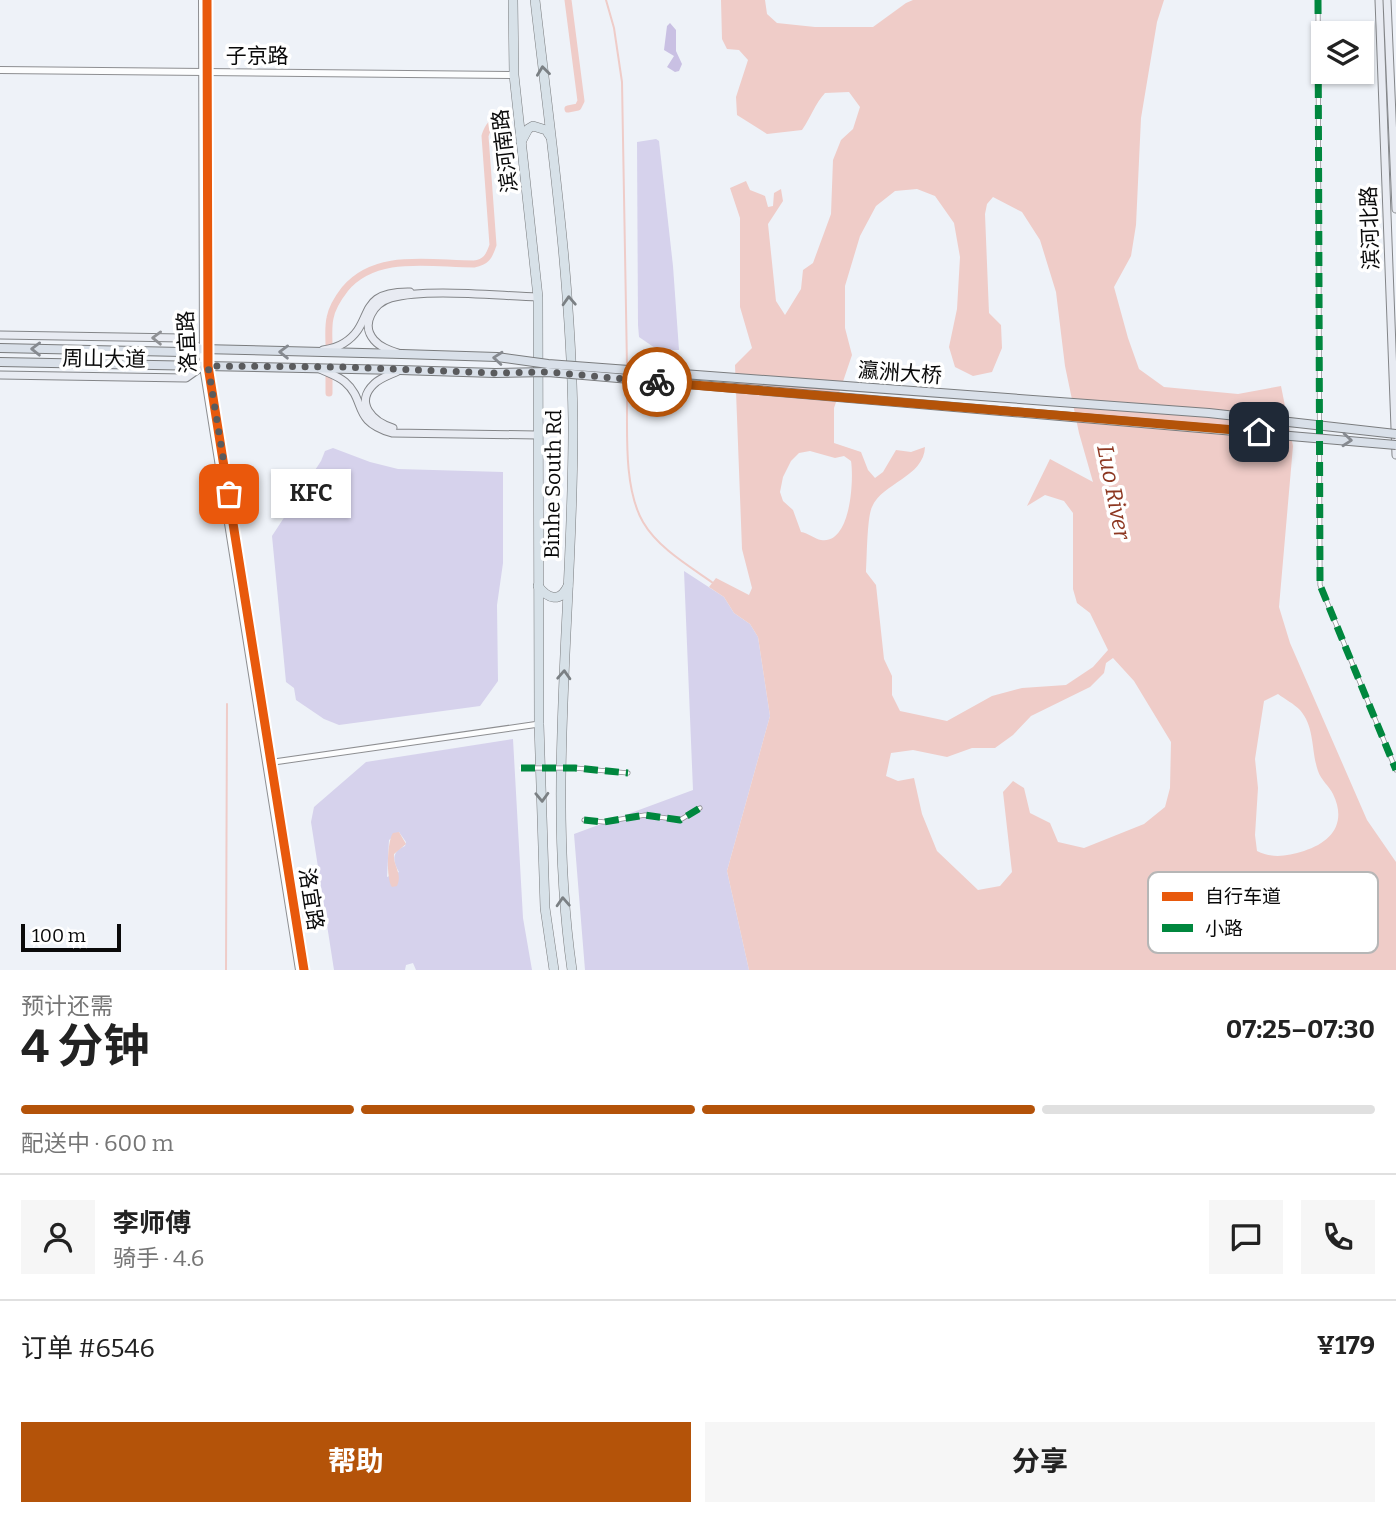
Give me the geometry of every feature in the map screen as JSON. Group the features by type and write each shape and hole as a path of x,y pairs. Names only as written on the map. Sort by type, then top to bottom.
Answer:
{"highway":[{"name":"滨河南路","path":"513,0 514,75 538,297"},
{"name":"Binhe South Rd","path":"535,0 569,308 573,422 569,582 560,748 563,910 572,970"},
{"path":"520,144 528,129 533,126 546,130 552,138"},
{"name":"Binhe South Rd","path":"538,297 540,724 545,908 554,970"},
{"path":"538,586 549,597 555,598 562,596 569,582"}],"main road":[{"name":"滨河北路","path":"1379,0 1396,453"},
{"name":"滨河北路","path":"1387,0 1396,209"},
{"path":"316,352 342,345 351,338 368,308 380,297 397,292 538,297"},
{"path":"402,354 385,349 375,341 369,333 371,313 380,303 393,298 428,294"},
{"name":"周山大道","path":"0,335 182,338 205,350"},
{"name":"周山大道","path":"0,348 402,354"},
{"name":"瀛洲大桥","path":"402,354 497,357 560,365 1209,413 1396,434"},
{"name":"周山大道","path":"0,362 400,370"},
{"name":"周山大道","path":"0,375 186,378 206,366"},
{"path":"316,367 346,382 368,422 392,433 537,435"},
{"path":"400,370 375,383 365,398 366,408 377,422 411,432"},
{"name":"瀛洲大桥","path":"400,370 548,372 1396,445"}],"street":[{"name":"洛宜路","path":"204,0 206,366 302,970"},
{"path":"1318,0 1320,585 1396,770"},
{"name":"子京路","path":"0,70 514,75"},
{"path":"1385,162 1395,164"},
{"path":"270,762 540,724"},
{"path":"521,768 575,768 628,773"},
{"path":"584,820 604,822 645,815 680,820 700,808"}],"shaded area":[{"path":"670,23 676,30 676,51 682,64 679,71 675,72 667,67 674,56 664,50 667,26"},
{"path":"656,139 659,141 673,266 679,350 658,350 639,337 637,142"},
{"path":"333,448 398,469 503,472 503,563 497,605 498,681 480,706 339,725 324,719 296,700 294,688 286,682 272,536 325,451"},
{"path":"684,571 724,597 734,613 750,624 758,637 770,716 727,871 749,970 585,970 574,834 693,790"},
{"path":"513,739 523,918 532,970 416,970 413,963 406,965 405,970 334,970 311,822 314,807 366,762","holes":["399,832 406,842 394,857 399,872 387,877 389,840"]}],"water":[{"name":"Luo River","path":"721,0 765,0 767,14 777,23 815,27 873,27 913,0 1164,0 1157,22 1141,118 1136,225 1131,256 1114,287 1139,369 1164,387 1238,394 1281,386 1293,446 1279,607 1290,643 1367,820 1396,862 1396,970 749,970 727,871 770,716 758,637 750,624 734,613 724,597 709,587 716,578 749,595 752,588 742,549 735,365 752,348 740,307 740,218 730,188 746,181 750,190 765,196 768,207 773,206 774,193 781,189 783,201 768,224 776,301 785,315 801,289 803,270 813,263 831,214 833,160 841,140 853,129 860,107 849,92 825,93 802,130 767,134 737,115 736,97 748,60 739,50 727,49 722,39","holes":["917,189 935,196 954,223 960,257 957,309 949,347 955,367 973,376 992,372 1002,348 1001,325 989,313 985,214 987,204 993,197 1022,212 1040,240 1056,292 1065,366 1079,433 1093,482 1050,459 1027,506 1045,495 1064,501 1073,513 1073,589 1077,603 1090,613 1108,650 1093,667 1066,685 1022,688 992,696 947,721 900,711 892,695 892,676 884,659 876,585 866,572 872,507 884,492 918,466 925,447 911,452 896,450 883,472 875,478 868,470 861,452 834,443 834,408 852,355 845,328 845,286 860,236 876,206 895,191","810,451 835,458 844,456 851,461 852,482 848,509 839,532 831,539 821,540 801,532 793,510 783,501 780,492 783,477 791,461 799,453","1113,658 1134,681 1171,742 1170,788 1165,807 1144,824 1084,848 1058,842 1050,823 1030,813 1024,788 1013,781 1003,792 1012,872 1000,886 978,890 937,851 922,814 914,778 898,781 886,776 891,753 913,750 947,757 972,748 995,748 1013,735 1031,716 1090,687 1104,673 1106,663","1278,694 1298,708 1305,717 1318,771 1333,794 1338,814 1334,830 1322,842 1304,851 1274,856 1257,851 1255,835 1258,788 1255,759 1264,701"]},
{"path":"399,832 406,844 394,854 399,882 392,887 388,851 393,833"}],"waterway":[{"path":"568,0 581,101 578,107 568,109"},
{"path":"606,0 614,28 622,82 627,366"},
{"path":"329,346 332,310 345,289 358,277 372,269 405,263 474,264 481,262 490,253 493,245 485,136 491,124 503,118"},
{"path":"329,377 329,393"},
{"path":"627,382 629,473 636,507 643,522 657,540 713,583"},
{"path":"226,970 227,704"}],"marked path":[{"path":"1318,0 1320,585 1396,770"},
{"path":"521,768 575,768 628,773"},
{"path":"584,820 604,822 645,815 680,820 700,808"}],"cycle path":[{"path":"207,0 208,366 304,970"}],"way so far":[{"path":"229,494 208,366 548,372 657,382"}],"place":[{"name":"KFC","path":"229,494"}],"route":[{"path":"657,382 1259,432"}]}
